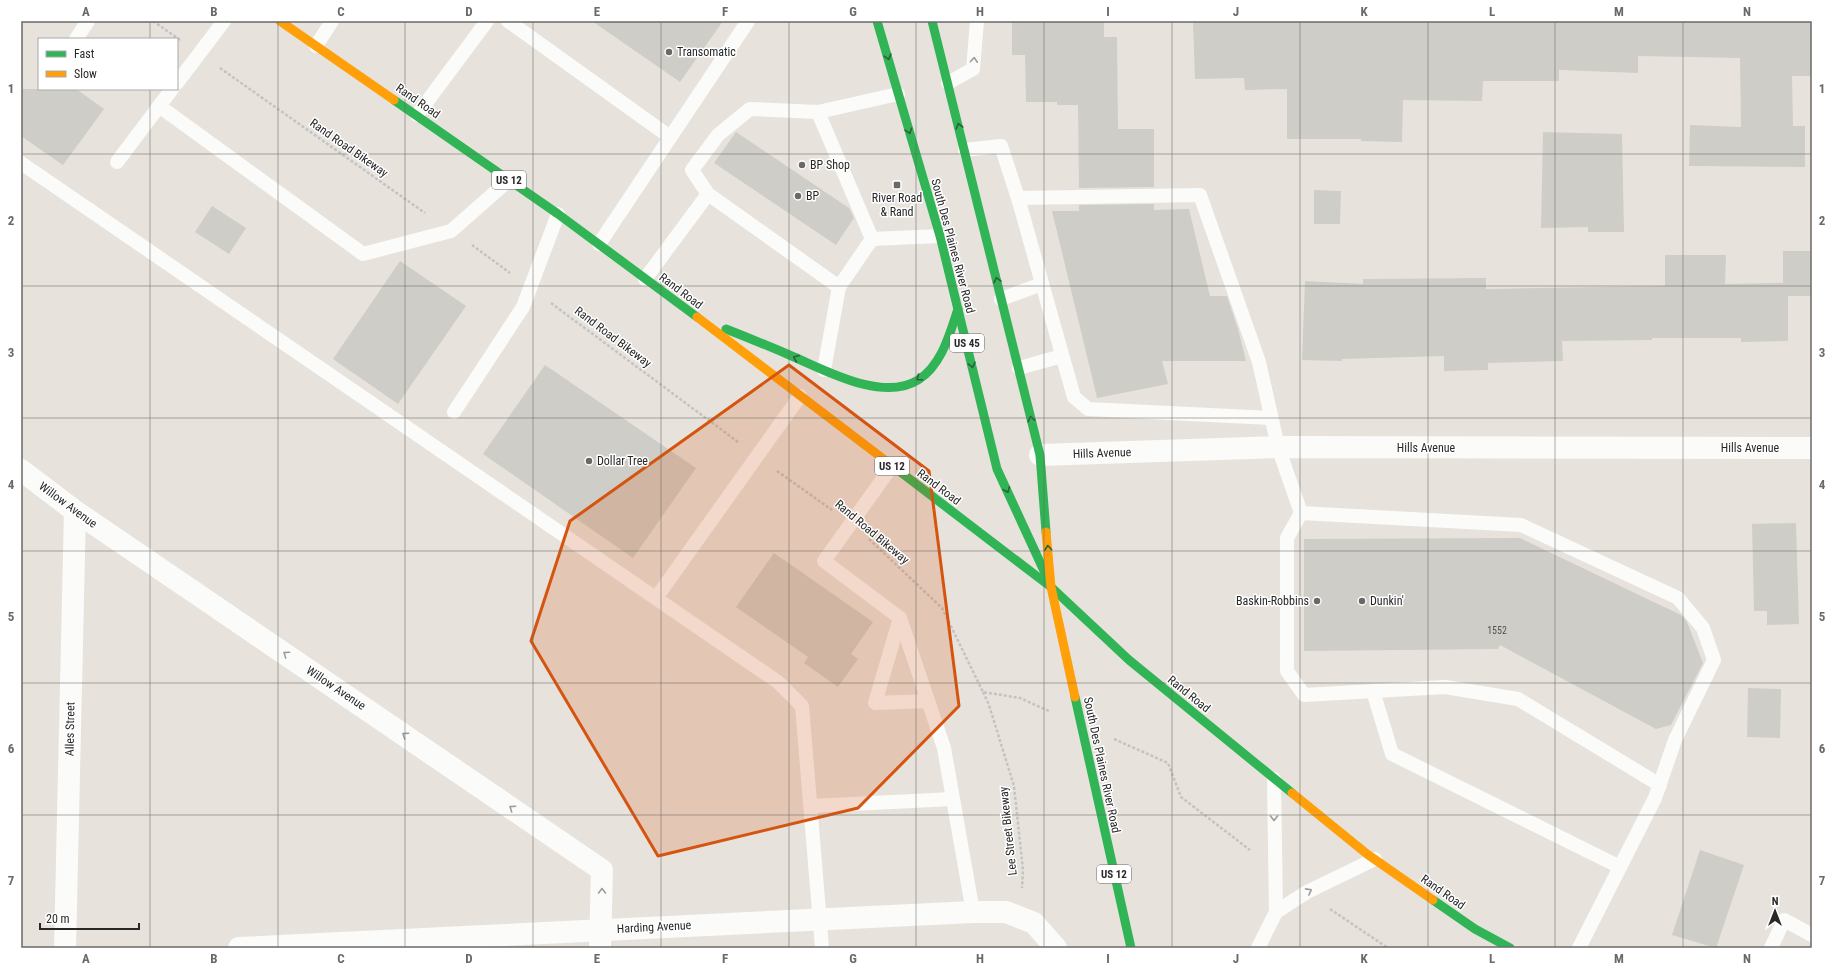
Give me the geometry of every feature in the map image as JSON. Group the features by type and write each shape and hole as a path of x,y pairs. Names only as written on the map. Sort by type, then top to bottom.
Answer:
{"main road":[{"name":"Rand Road","path":"280,21 599,244 1051,587 1129,660 1375,859 1475,930 1510,948"},
{"name":"South Des Plaines River Road","path":"877,21 940,236 997,469 1051,587"},
{"name":"South Des Plaines River Road","path":"932,21 1040,455 1051,587 1131,948"},
{"path":"694,316 849,380 872,385 906,386 919,379 934,364 946,343 958,309"}],"street":[{"name":"Hills Avenue","path":"1040,455 1278,448 1812,448"},
{"name":"Willow Avenue","path":"21,470 75,511 602,870 601,939"},
{"name":"Alles Street","path":"65,948 75,511"},
{"name":"Harding Avenue","path":"239,948 601,939 821,918 1006,912 1034,924 1056,948"}],"lane":[{"path":"77,38 88,21"},
{"path":"178,82 224,21"},
{"path":"316,46 332,21"},
{"path":"416,115 487,21"},
{"path":"508,21 670,137"},
{"path":"599,244 748,21"},
{"path":"948,83 974,69 977,21"},
{"path":"117,162 171,90"},
{"path":"839,287 708,194 692,170 718,134 750,109 818,112 898,94"},
{"path":"159,106 362,254 450,231 509,180"},
{"path":"818,112 872,239"},
{"path":"965,150 1001,146 1018,198 1074,397 1088,409 1271,418"},
{"path":"21,163 778,682 802,706 821,918 822,948"},
{"path":"645,279 708,194"},
{"path":"1018,198 1200,195 1260,362 1278,448 1301,513 1287,538 1287,672 1304,695 1445,687 1518,699 1660,785"},
{"path":"454,412 523,308 558,214"},
{"path":"872,239 940,236"},
{"path":"824,370 839,287 872,239"},
{"path":"1001,299 1042,284"},
{"path":"1019,368 1062,356"},
{"path":"656,598 800,396"},
{"path":"892,466 824,561 900,618 944,748 973,912"},
{"path":"1301,513 1520,525 1678,598 1703,628 1714,660 1675,740 1660,785 1579,948"},
{"path":"900,618 875,703 928,701"},
{"path":"1373,691 1392,754 1620,868"},
{"path":"1258,948 1276,912 1274,778"},
{"path":"811,806 953,799"},
{"path":"1276,912 1306,892 1375,859"},
{"path":"1771,948 1784,920 1812,934"}],"path":[{"name":"Rand Road Bikeway","path":"153,21 177,38"},
{"name":"Rand Road Bikeway","path":"178,38 531,287 757,457 851,524 884,552 942,608 983,692"},
{"path":"983,692 1020,698"},
{"name":"Lee Street Bikeway","path":"983,692 989,705 1014,786 1023,870 1021,918"}],"highlighted area":[{"path":"789,365 929,471 959,706 858,808 658,856 531,641 570,521"}],"building":[{"name":"Transomatic","path":"592,21 723,21 680,82"},
{"path":"1193,21 1812,21 1812,76 1792,76 1793,126 1805,126 1805,167 1689,166 1690,125 1741,127 1740,58 1638,56 1638,73 1559,70 1559,81 1483,81 1482,101 1403,100 1402,142 1361,141 1361,139 1287,139 1287,89 1245,90 1244,78 1195,79"},
{"path":"1012,22 1104,22 1104,37 1117,37 1118,129 1154,129 1154,187 1079,188 1078,105 1057,105 1057,102 1026,102 1025,55 1012,55"},
{"path":"21,89 77,90 104,109 63,165 21,136"},
{"name":"BP","path":"736,132 849,208 854,218 836,245 714,163"},
{"path":"1543,132 1622,134 1624,232 1588,232 1588,227 1541,228"},
{"path":"1314,190 1341,191 1340,224 1314,224"},
{"path":"1154,204 1154,210 1189,209 1210,296 1227,296 1238,329 1246,361 1162,361 1168,384 1097,398 1052,211 1079,211 1079,205"},
{"path":"212,206 246,228 229,254 195,232"},
{"path":"1783,251 1812,251 1812,296 1788,296 1788,341 1741,342 1741,338 1652,338 1652,340 1562,341 1563,361 1488,363 1488,370 1444,371 1444,356 1342,359 1342,361 1302,360 1305,281 1363,284 1363,279 1486,278 1486,289 1665,286 1665,255 1726,255 1725,284 1783,283"},
{"path":"400,261 466,306 398,404 333,359"},
{"name":"Dollar Tree","path":"545,365 696,468 633,558 483,454"},
{"path":"1796,523 1799,624 1767,625 1767,611 1754,611 1752,524"},
{"path":"1520,538 1681,615 1687,622 1703,663 1671,725 1656,729 1500,645 1498,649 1304,651 1304,539"},
{"path":"774,553 873,622 851,654 858,659 838,687 804,663 808,657 736,607"},
{"path":"1748,688 1781,689 1780,738 1747,737"},
{"path":"1700,850 1744,865 1716,948 1672,935"}],"traffic: fast":[{"path":"877,21 940,236 997,469 1045,573"},
{"path":"932,21 1040,455 1046,532"},
{"path":"394,100 558,214 697,317"},
{"path":"726,329 855,382 888,388 904,386 918,380 926,374 933,366 944,348 958,309"},
{"path":"890,464 1051,587 1129,660 1292,793"},
{"path":"1075,697 1131,948"},
{"path":"1433,900 1475,929 1510,948"}],"traffic: slow":[{"path":"280,21 394,100"},
{"path":"697,317 890,464"},
{"path":"1046,532 1051,587 1075,697"},
{"path":"1292,793 1367,854 1433,900"}],"place":[{"name":"Transomatic","path":"669,52"},
{"name":"BP Shop","path":"802,165"},
{"name":"River Road & Rand","path":"897,185"},
{"name":"BP","path":"798,196"},
{"name":"Dollar Tree","path":"589,461"},
{"name":"Baskin-Robbins","path":"1317,601"},
{"name":"Dunkin'","path":"1362,601"}]}
